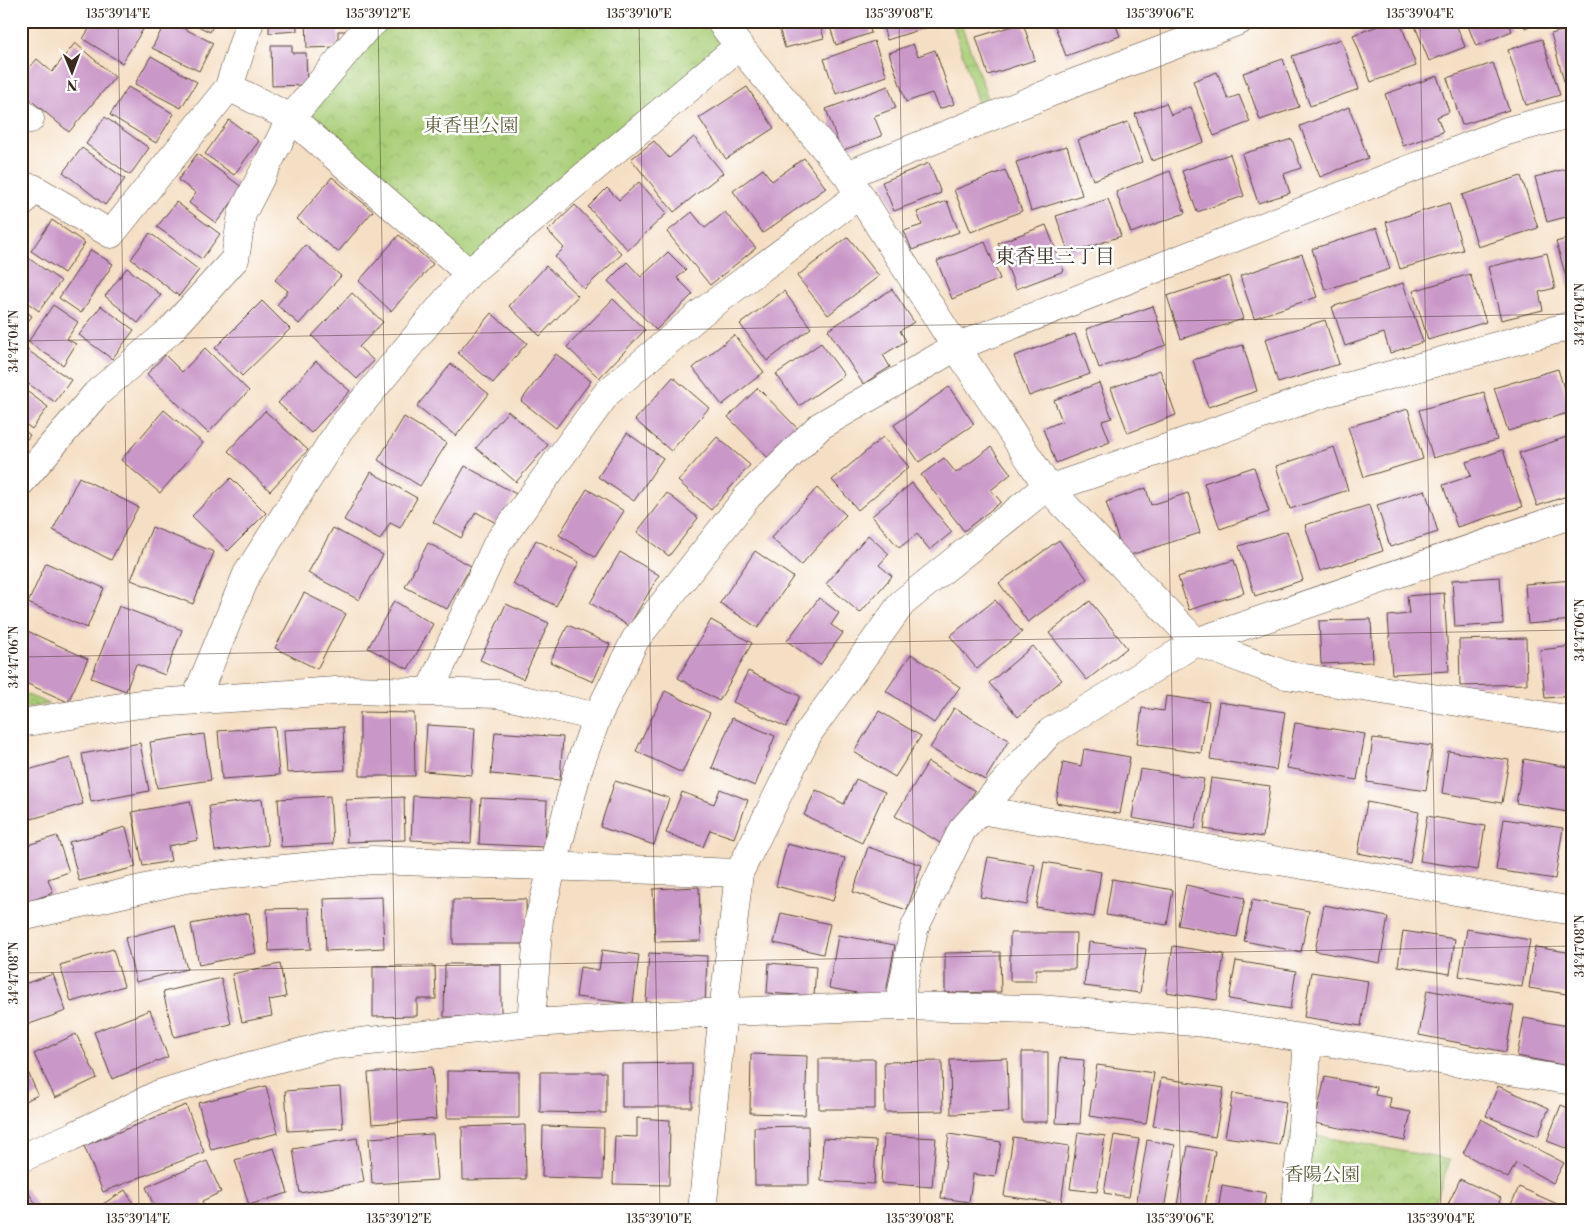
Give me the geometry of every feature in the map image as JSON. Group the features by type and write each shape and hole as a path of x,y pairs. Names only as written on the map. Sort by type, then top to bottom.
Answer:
{"street":[{"path":"21,204 33,188 111,234 229,87 250,21"},
{"path":"720,21 853,185 1049,490 1196,642 1286,675 1573,720"},
{"path":"429,692 497,544 607,393 853,185 1079,81 1239,21"},
{"path":"21,482 96,394 171,330 235,259 242,214 290,118 366,25"},
{"path":"195,700 247,574 335,437 469,273 739,46"},
{"path":"229,87 290,118 469,273"},
{"path":"531,1023 540,919 577,773 597,717 635,640 748,496 820,426 956,347 1507,131 1573,113"},
{"path":"702,1211 739,873 809,732 902,603 1040,492 1328,392 1573,325"},
{"path":"899,1006 914,929 962,830 1050,732 1196,642 1573,514"},
{"path":"21,723 140,704 351,690 498,694 597,717"},
{"path":"980,810 1573,911"},
{"path":"21,917 185,878 372,860 739,873"},
{"path":"21,1158 71,1137 159,1094 254,1064 325,1046 531,1023 723,1012 899,1006 1040,1008 1206,1023 1573,1081"},
{"path":"1296,1211 1308,1039"}],"green space":[{"name":"東香里公園","path":"379,21 719,21 739,46 469,273 291,118"},
{"path":"952,21 960,21 994,115 983,119"},
{"path":"21,692 49,704 21,708"},
{"name":"香陽公園","path":"1291,1131 1450,1160 1433,1211 1280,1211"}],"building":[{"path":"94,21 144,21 147,23 122,63 83,39"},
{"path":"166,21 213,43 199,71 152,48"},
{"path":"188,21 215,21 210,32"},
{"path":"269,21 297,21 297,31 269,33"},
{"path":"306,21 349,21 350,31 338,31 338,47 307,48"},
{"path":"777,21 819,21 824,38 785,48"},
{"path":"828,21 868,21 871,33 836,45"},
{"path":"881,21 930,21 931,26 887,40"},
{"path":"1053,21 1114,21 1120,36 1066,56"},
{"path":"1392,21 1400,21 1416,66 1371,82 1353,35"},
{"path":"1413,21 1455,21 1465,47 1429,61"},
{"path":"1466,21 1508,21 1512,31 1476,46"},
{"path":"1523,21 1542,21 1525,28"},
{"path":"1023,23 1035,60 988,75 976,37"},
{"path":"1573,28 1573,94 1568,96 1551,34"},
{"path":"1341,39 1359,89 1310,106 1292,56"},
{"path":"1542,39 1560,95 1526,105 1508,50"},
{"path":"874,41 887,76 836,94 824,59"},
{"path":"75,43 115,77 69,132 21,92 21,77 37,59 52,72"},
{"path":"913,44 918,56 935,50 954,104 939,109 932,93 906,102 889,53"},
{"path":"271,45 292,45 292,53 306,53 307,85 272,86"},
{"path":"151,56 197,82 181,108 135,84"},
{"path":"1283,59 1299,107 1260,120 1243,73"},
{"path":"1493,63 1509,110 1462,125 1447,78"},
{"path":"1217,72 1228,99 1239,95 1250,122 1214,136 1193,81"},
{"path":"1437,76 1449,112 1437,117 1443,132 1403,146 1385,94"},
{"path":"888,86 896,108 874,116 882,136 841,151 826,109"},
{"path":"128,87 174,114 156,143 110,115"},
{"path":"747,87 774,128 726,159 699,118"},
{"path":"1166,103 1171,115 1191,107 1204,142 1152,161 1135,114"},
{"path":"1349,107 1368,158 1320,177 1300,126"},
{"path":"105,117 149,148 130,175 86,144"},
{"path":"229,120 259,141 234,175 205,154"},
{"path":"1128,122 1142,162 1093,180 1078,140"},
{"path":"694,137 723,173 674,212 631,159 654,141 669,158"},
{"path":"1292,139 1301,168 1284,174 1290,193 1258,203 1242,154"},
{"path":"1067,146 1082,195 1031,211 1016,162"},
{"path":"82,148 125,179 105,205 63,172"},
{"path":"197,154 243,188 216,223 189,203 196,193 178,180"},
{"path":"1230,154 1244,196 1197,212 1182,171"},
{"path":"804,158 826,188 763,233 733,191 763,169 772,181"},
{"path":"929,163 941,193 894,211 882,182"},
{"path":"1573,167 1573,215 1547,222 1535,177"},
{"path":"1005,170 1022,211 971,232 954,190"},
{"path":"1170,171 1185,213 1131,233 1116,192"},
{"path":"1521,176 1538,228 1478,247 1462,195"},
{"path":"332,177 373,211 338,252 297,219"},
{"path":"639,182 667,213 628,250 588,207 607,188 619,200"},
{"path":"1108,199 1121,236 1069,254 1056,216"},
{"path":"947,201 959,232 912,250 904,231 922,225 917,212"},
{"path":"176,202 220,234 202,259 157,227"},
{"path":"1449,203 1463,250 1400,269 1386,222"},
{"path":"575,205 622,254 584,289 555,257 564,248 548,231"},
{"path":"692,212 705,228 725,212 756,248 710,285 667,232"},
{"path":"52,220 85,243 64,273 31,251"},
{"path":"1046,225 1064,271 1016,289 998,243"},
{"path":"1377,228 1390,269 1325,290 1312,249"},
{"path":"150,233 199,270 179,296 131,259"},
{"path":"399,235 433,264 391,311 359,281"},
{"path":"848,237 879,276 828,315 797,276"},
{"path":"1573,237 1573,290 1570,291 1556,242"},
{"path":"985,242 1000,279 952,299 937,261"},
{"path":"305,245 341,276 299,324 277,305 288,291 275,280"},
{"path":"91,250 113,264 81,313 59,298"},
{"path":"668,252 686,270 677,278 693,294 656,330 608,281 627,262 641,277"},
{"path":"21,253 61,281 39,311 21,298 21,294 26,288 21,285"},
{"path":"1547,253 1555,288 1539,292 1543,310 1501,320 1488,267"},
{"path":"1302,254 1317,297 1254,318 1240,276"},
{"path":"546,266 578,296 540,336 509,306"},
{"path":"127,268 161,295 138,323 105,296"},
{"path":"1470,274 1486,322 1428,340 1413,291"},
{"path":"1229,276 1243,319 1181,339 1167,296"},
{"path":"1403,283 1423,342 1390,353 1384,333 1345,346 1332,307"},
{"path":"892,289 914,322 900,331 906,341 883,355 890,367 863,384 828,330"},
{"path":"784,291 811,328 767,361 740,324"},
{"path":"352,293 383,322 359,347 374,361 357,379 312,336"},
{"path":"613,299 645,330 599,378 567,347"},
{"path":"262,301 290,329 242,376 215,348"},
{"path":"53,305 78,322 67,339 76,344 63,365 28,342"},
{"path":"101,306 134,330 112,359 79,335"},
{"path":"1153,306 1166,345 1099,368 1086,329"},
{"path":"21,308 32,316 21,331"},
{"path":"491,313 527,343 493,383 458,353"},
{"path":"1325,320 1339,364 1278,383 1265,339"},
{"path":"1075,334 1090,374 1029,396 1014,356"},
{"path":"734,335 764,372 722,405 693,368"},
{"path":"821,343 844,375 799,406 776,374"},
{"path":"1243,345 1257,391 1208,407 1193,360"},
{"path":"23,347 71,380 55,402 21,379 21,349"},
{"path":"205,348 249,391 208,433 147,374 165,355 182,372"},
{"path":"556,354 591,381 556,428 521,401"},
{"path":"316,361 350,391 311,433 278,403"},
{"path":"451,364 489,394 456,436 417,406"},
{"path":"1558,369 1571,412 1508,431 1494,388"},
{"path":"1160,370 1176,415 1128,433 1111,388"},
{"path":"673,377 709,408 671,451 635,420"},
{"path":"1099,383 1112,418 1102,421 1110,442 1056,463 1043,429 1062,421 1054,400"},
{"path":"21,387 48,407 32,429 21,421"},
{"path":"949,387 974,424 919,462 894,425"},
{"path":"758,388 799,430 769,459 728,417"},
{"path":"1484,392 1497,440 1433,458 1419,410"},
{"path":"1408,409 1423,459 1364,477 1348,427"},
{"path":"164,410 203,443 160,493 121,460"},
{"path":"265,411 308,450 270,491 228,451"},
{"path":"508,411 548,445 516,482 476,448"},
{"path":"404,417 447,443 420,486 378,460"},
{"path":"21,428 30,435 21,447"},
{"path":"627,433 663,458 634,501 598,477"},
{"path":"1573,435 1573,494 1537,506 1519,453"},
{"path":"717,437 750,465 711,510 678,481"},
{"path":"883,437 909,467 858,510 832,480"},
{"path":"991,447 1011,474 991,490 1001,502 964,531 921,475 944,458 956,473"},
{"path":"1334,447 1348,490 1290,509 1276,466"},
{"path":"1503,450 1522,507 1457,527 1443,485 1471,476 1466,462"},
{"path":"465,466 516,494 498,524 476,512 461,538 433,522"},
{"path":"1254,467 1269,512 1220,529 1204,483"},
{"path":"371,472 417,498 400,528 390,523 380,540 344,520"},
{"path":"79,477 138,507 111,560 53,530"},
{"path":"231,478 266,513 228,551 192,516"},
{"path":"912,483 952,532 930,550 917,534 899,548 872,516"},
{"path":"817,488 846,515 801,565 771,538"},
{"path":"1146,488 1151,505 1188,493 1200,533 1124,557 1106,502"},
{"path":"587,489 624,511 595,557 559,535"},
{"path":"1425,490 1438,532 1390,547 1377,505"},
{"path":"667,493 698,518 669,556 637,532"},
{"path":"1369,505 1383,551 1320,571 1305,525"},
{"path":"152,527 214,552 193,604 131,580"},
{"path":"333,528 383,555 359,600 308,573"},
{"path":"1287,531 1303,580 1255,596 1239,546"},
{"path":"868,535 889,554 879,565 892,576 860,613 826,584"},
{"path":"536,540 579,562 556,606 513,584"},
{"path":"1059,540 1087,579 1028,622 999,583"},
{"path":"428,543 471,566 447,609 405,587"},
{"path":"755,551 793,577 758,628 720,603"},
{"path":"620,552 659,575 629,626 590,603"},
{"path":"1234,560 1244,593 1189,610 1178,577"},
{"path":"46,563 104,588 87,628 28,603"},
{"path":"1500,577 1503,624 1455,627 1452,580"},
{"path":"1573,580 1573,620 1528,624 1525,584"},
{"path":"304,593 346,614 317,669 275,648"},
{"path":"1444,593 1449,671 1392,674 1388,616 1409,614 1407,596"},
{"path":"819,598 839,613 831,625 843,633 820,665 787,641"},
{"path":"995,600 1022,632 977,669 950,636"},
{"path":"394,601 433,624 408,669 368,648"},
{"path":"1090,601 1127,648 1087,680 1049,633"},
{"path":"506,604 549,623 523,679 480,660"},
{"path":"119,606 182,630 165,675 136,664 126,691 91,678"},
{"path":"1371,619 1373,662 1321,664 1319,621"},
{"path":"711,620 752,643 719,701 678,678"},
{"path":"568,625 610,644 593,682 550,662"},
{"path":"21,628 88,659 68,702 21,681"},
{"path":"1526,638 1527,684 1460,686 1459,640"},
{"path":"1033,646 1062,680 1018,717 989,683"},
{"path":"1573,646 1573,696 1545,698 1540,650"},
{"path":"911,654 960,687 934,723 886,691"},
{"path":"748,671 800,696 786,727 733,702"},
{"path":"665,691 710,713 682,773 636,751"},
{"path":"1166,696 1209,702 1201,753 1137,744 1142,708 1164,711"},
{"path":"1219,702 1285,712 1276,770 1210,759"},
{"path":"954,708 1009,740 985,780 930,748"},
{"path":"879,711 921,736 895,777 854,752"},
{"path":"360,712 414,713 415,776 360,776"},
{"path":"732,718 775,736 755,786 712,768"},
{"path":"1295,723 1365,734 1357,780 1287,768"},
{"path":"427,725 475,728 472,775 424,771"},
{"path":"275,727 279,775 222,779 218,731"},
{"path":"343,727 345,770 287,773 284,730"},
{"path":"495,732 563,737 560,780 491,774"},
{"path":"204,734 211,780 157,788 150,742"},
{"path":"1373,738 1432,746 1426,791 1367,782"},
{"path":"140,743 149,791 91,802 82,754"},
{"path":"1084,749 1130,757 1120,814 1056,803 1063,762 1081,766"},
{"path":"1448,751 1509,760 1502,803 1442,793"},
{"path":"70,758 83,804 28,820 21,799 21,772"},
{"path":"1524,759 1573,768 1573,813 1516,803"},
{"path":"928,762 975,791 942,844 895,816"},
{"path":"1140,769 1204,779 1195,829 1132,818"},
{"path":"1211,778 1270,786 1263,837 1204,829"},
{"path":"856,779 885,792 862,843 804,815 816,790 844,804"},
{"path":"615,781 669,798 654,845 600,827"},
{"path":"720,789 748,800 734,838 710,830 703,847 666,833 682,792 714,804"},
{"path":"330,796 333,844 281,847 278,799"},
{"path":"413,796 473,799 471,843 411,840"},
{"path":"404,797 405,840 347,842 346,800"},
{"path":"481,798 547,801 545,847 479,844"},
{"path":"262,799 268,845 215,851 209,806"},
{"path":"190,801 198,840 168,846 171,861 143,866 132,812"},
{"path":"1367,802 1419,812 1410,863 1358,853"},
{"path":"1427,816 1485,826 1478,870 1420,861"},
{"path":"1504,819 1563,828 1555,879 1496,870"},
{"path":"126,827 136,867 79,881 69,842"},
{"path":"57,836 69,872 48,879 53,893 21,904 21,847"},
{"path":"787,844 845,858 833,901 776,886"},
{"path":"868,847 922,865 907,910 853,892"},
{"path":"988,857 1035,865 1027,905 980,897"},
{"path":"1044,862 1101,872 1094,917 1036,907"},
{"path":"1573,867 1573,889 1568,888"},
{"path":"1112,879 1173,890 1167,925 1106,915"},
{"path":"1186,885 1245,898 1237,937 1178,925"},
{"path":"699,887 701,941 655,942 653,889"},
{"path":"382,897 384,948 326,951 324,899"},
{"path":"526,899 527,944 453,944 453,900"},
{"path":"1252,900 1309,911 1301,952 1244,941"},
{"path":"1324,905 1388,917 1380,963 1315,951"},
{"path":"309,908 311,949 269,951 267,909"},
{"path":"249,913 256,953 199,965 191,924"},
{"path":"781,913 830,924 823,954 774,943"},
{"path":"175,925 187,969 136,982 125,938"},
{"path":"1467,929 1530,940 1522,987 1459,976"},
{"path":"1403,931 1455,939 1450,974 1398,966"},
{"path":"1010,933 1076,933 1075,969 1036,969 1036,981 1010,981"},
{"path":"838,935 895,945 885,998 829,988"},
{"path":"1089,942 1146,949 1140,993 1084,986"},
{"path":"1173,946 1224,954 1217,1000 1166,992"},
{"path":"1535,947 1573,953 1573,995 1529,988"},
{"path":"113,949 124,986 71,1002 60,965"},
{"path":"602,950 639,955 633,1004 576,997 580,967 599,970"},
{"path":"1000,952 1001,992 945,993 945,953"},
{"path":"649,953 707,956 705,1005 646,1002"},
{"path":"1236,961 1296,971 1290,1009 1229,999"},
{"path":"769,963 816,967 814,996 767,993"},
{"path":"280,964 286,997 269,1000 272,1016 242,1022 232,974"},
{"path":"445,964 501,964 501,1017 444,1017"},
{"path":"373,966 435,966 436,999 417,999 417,1016 373,1017"},
{"path":"1311,972 1368,981 1361,1026 1304,1017"},
{"path":"53,974 66,1011 21,1027 21,985"},
{"path":"221,978 231,1024 174,1037 163,992"},
{"path":"1427,990 1514,1006 1506,1052 1419,1035"},
{"path":"150,1010 168,1057 112,1079 94,1032"},
{"path":"1524,1018 1573,1027 1573,1067 1517,1056"},
{"path":"76,1034 97,1078 55,1098 34,1054"},
{"path":"1022,1052 1048,1052 1048,1122 1022,1122"},
{"path":"751,1054 807,1056 805,1115 750,1113"},
{"path":"21,1056 38,1095 21,1103"},
{"path":"1007,1058 1009,1112 951,1114 950,1060"},
{"path":"1060,1058 1084,1060 1080,1124 1056,1123"},
{"path":"819,1059 875,1059 875,1109 819,1109"},
{"path":"942,1061 943,1111 885,1112 884,1062"},
{"path":"692,1063 692,1107 622,1107 622,1064"},
{"path":"1097,1065 1154,1073 1146,1124 1089,1116"},
{"path":"432,1067 436,1119 372,1124 368,1073"},
{"path":"447,1071 519,1072 519,1118 447,1118"},
{"path":"540,1072 606,1072 606,1113 540,1112"},
{"path":"1325,1077 1376,1087 1375,1095 1391,1098 1389,1108 1411,1112 1405,1141 1315,1123"},
{"path":"1161,1078 1224,1088 1215,1137 1153,1126"},
{"path":"266,1086 278,1133 211,1150 198,1103"},
{"path":"1498,1086 1549,1108 1538,1136 1486,1116"},
{"path":"340,1087 343,1128 288,1131 285,1091"},
{"path":"1233,1093 1286,1102 1279,1145 1225,1137"},
{"path":"186,1105 204,1152 103,1192 84,1146"},
{"path":"1561,1105 1573,1110 1573,1151 1547,1141"},
{"path":"637,1118 670,1120 669,1185 613,1184 615,1136 637,1137"},
{"path":"1481,1119 1564,1163 1553,1183 1516,1163 1508,1178 1463,1153"},
{"path":"525,1125 526,1179 463,1180 462,1127"},
{"path":"543,1126 604,1128 603,1179 542,1177"},
{"path":"808,1126 809,1185 755,1185 754,1127"},
{"path":"1078,1132 1105,1136 1097,1192 1070,1189"},
{"path":"433,1134 437,1180 372,1184 369,1138"},
{"path":"949,1134 1001,1142 995,1177 973,1174 969,1202 941,1198"},
{"path":"884,1135 936,1138 932,1187 881,1183"},
{"path":"1114,1135 1139,1139 1129,1197 1104,1193"},
{"path":"1013,1137 1069,1146 1061,1204 1004,1196"},
{"path":"357,1138 364,1182 300,1193 293,1149"},
{"path":"823,1138 876,1141 874,1184 821,1181"},
{"path":"1147,1140 1175,1145 1164,1210 1136,1206"},
{"path":"1188,1146 1215,1151 1204,1211 1176,1210"},
{"path":"274,1148 288,1193 249,1205 235,1160"},
{"path":"207,1161 221,1192 202,1201 206,1211 156,1211 146,1187"},
{"path":"1460,1179 1501,1198 1495,1211 1445,1211"},
{"path":"1222,1185 1266,1193 1263,1211 1218,1211"},
{"path":"1519,1187 1564,1207 1562,1211 1508,1211"},
{"path":"25,1188 41,1211 21,1211 21,1190"},
{"path":"125,1190 138,1211 92,1211"}],"district":[{"name":"東香里三丁目","path":"1055,256"}]}
